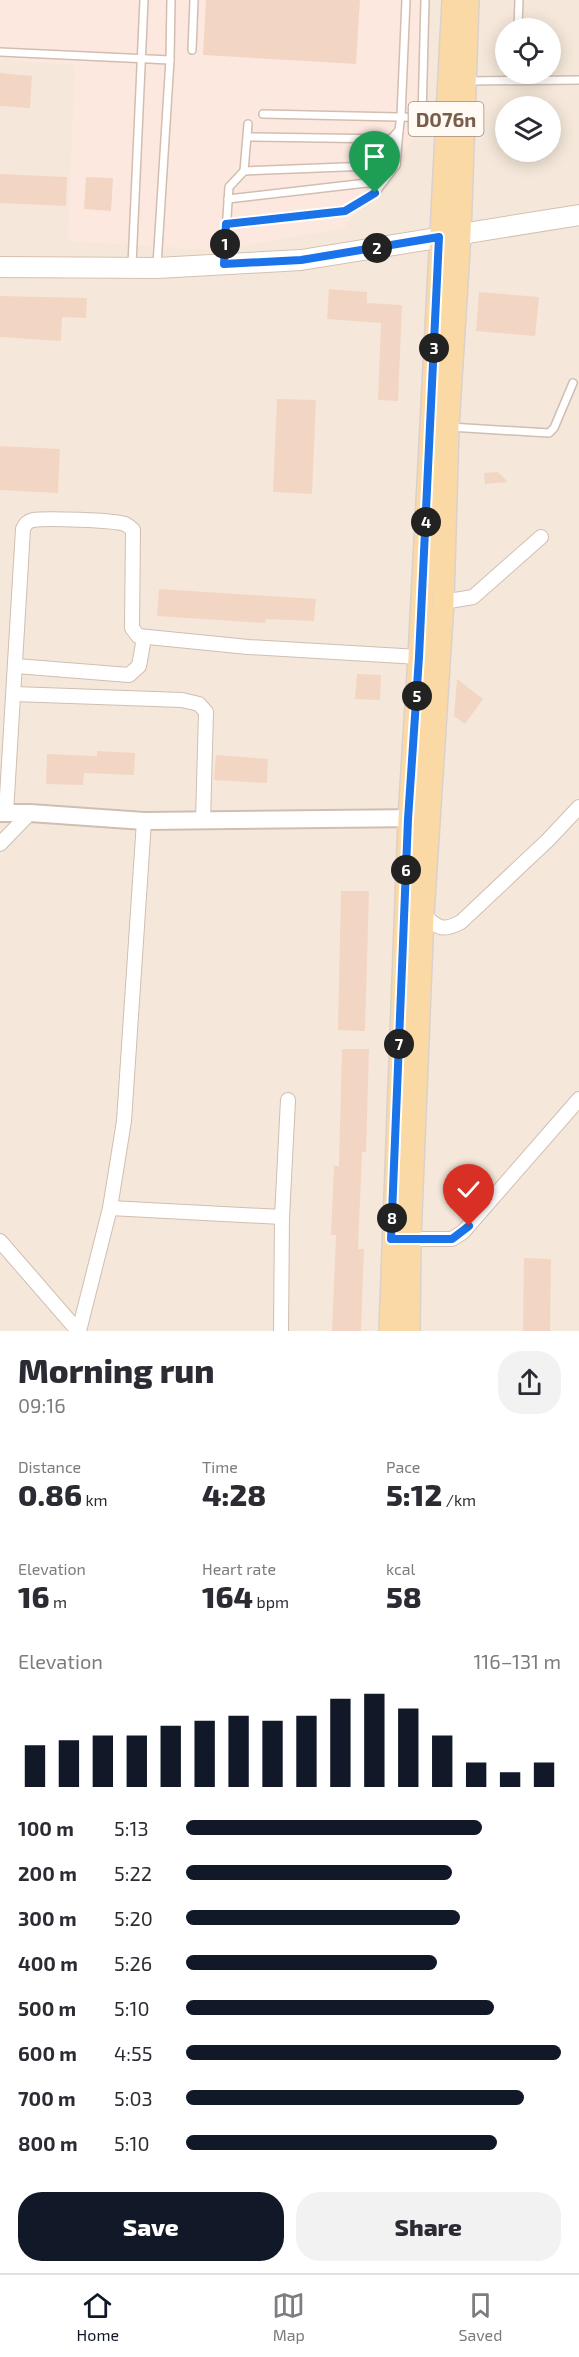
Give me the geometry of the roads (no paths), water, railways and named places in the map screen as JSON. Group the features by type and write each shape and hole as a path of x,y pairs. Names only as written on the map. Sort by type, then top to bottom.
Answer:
{"main road":[{"name":"D076n","path":"409,1331 401,1239 419,818 442,602 448,427 449,236 446,118 453,0"},
{"name":"D076n","path":"390,1331 401,1239 423,915 419,818 419,657 449,236 464,81 468,0"},
{"path":"0,267 157,268 301,260 579,215"}],"street":[{"path":"419,657 248,647 144,638 135,634 132,628 134,535 130,527 118,523 64,519 32,520 23,529 16,666 3,813 144,821 419,818"},
{"path":"442,602 473,597 541,537"},
{"path":"16,666 129,675 139,666 144,638"},
{"path":"14,694 182,700 199,704 206,712 203,821"},
{"path":"423,915 439,927 448,929 462,922 579,807"},
{"path":"0,844 30,813"},
{"path":"78,1331 110,1208 124,1121 144,821"},
{"path":"401,1239 452,1239 463,1232 579,1099"},
{"path":"281,1331 282,1217 288,1100"},
{"path":"110,1208 282,1217"},
{"path":"0,1241 78,1331"}],"lane":[{"path":"132,268 144,0"},
{"path":"157,268 170,60 171,0"},
{"path":"192,50 194,0"},
{"path":"226,224 345,211 375,193 396,165 401,116 406,0"},
{"path":"422,117 425,0"},
{"path":"518,18 519,0"},
{"path":"0,52 170,60"},
{"path":"464,81 495,79"},
{"path":"561,79 579,80"},
{"path":"263,114 446,118"},
{"path":"224,264 229,187 244,171 248,124"},
{"path":"248,137 391,139 399,130"},
{"path":"244,171 396,165"},
{"path":"228,199 384,181"},
{"path":"448,427 549,433 554,428 573,383"}]}
